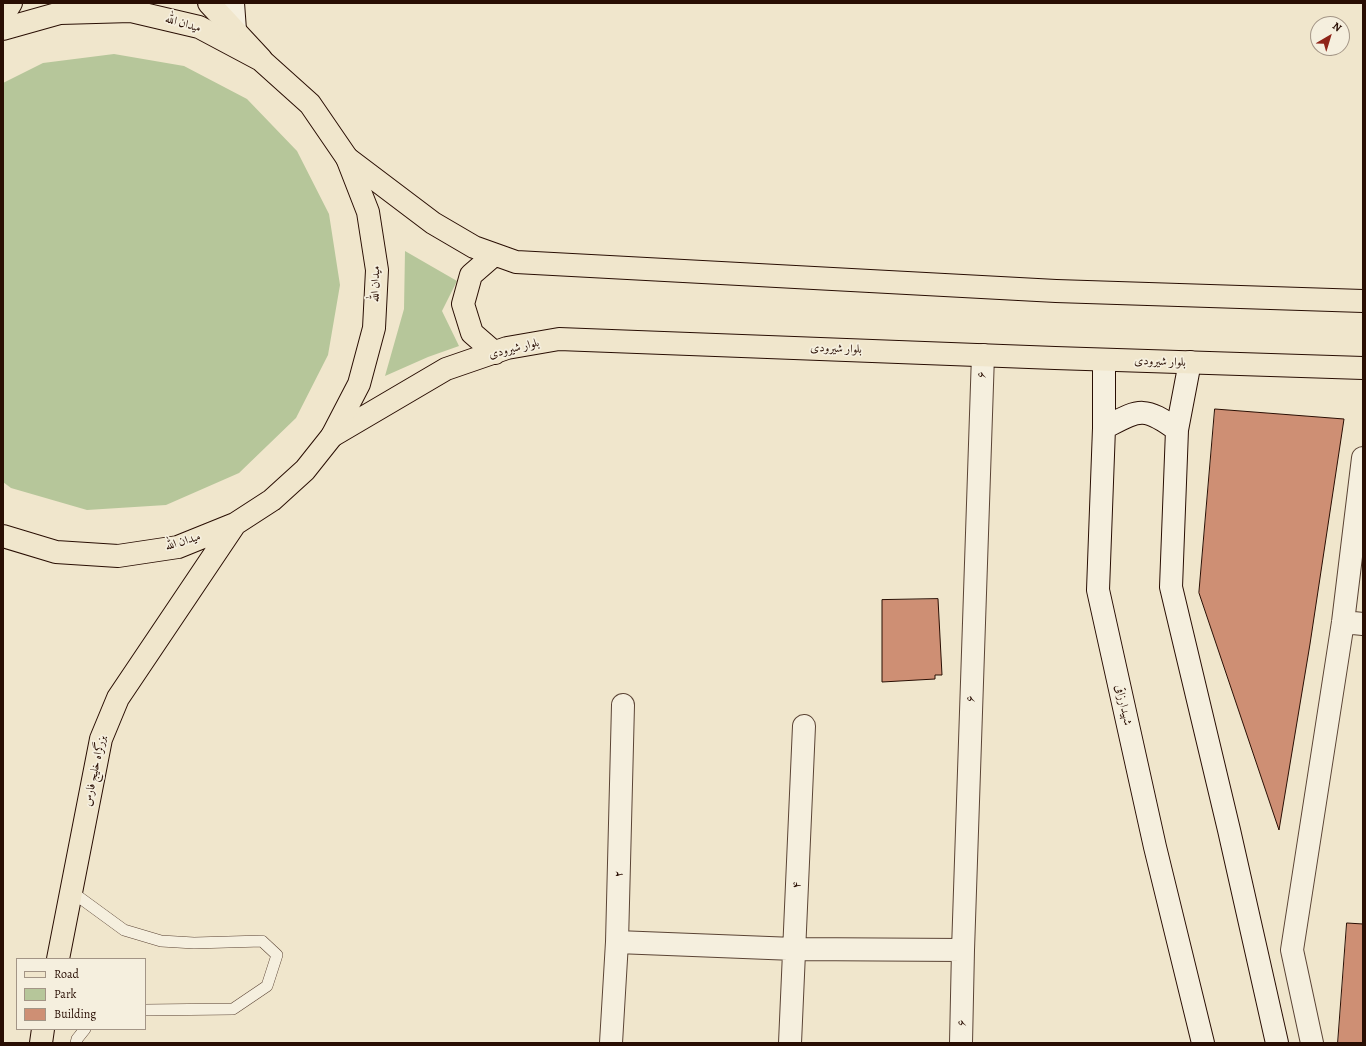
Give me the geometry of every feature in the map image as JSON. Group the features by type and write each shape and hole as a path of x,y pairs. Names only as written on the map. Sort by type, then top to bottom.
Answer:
{"main road":[{"path":"3,16 11,3"},
{"path":"209,3 261,60"},
{"name":"میدان الله","path":"3,30 60,13 131,11 199,27 261,60 310,104 347,158 368,212 377,270 374,328 359,384 332,436 305,470 272,500 235,524 178,547 118,556 56,552 3,536"},
{"path":"347,158 433,223 474,248 516,262 1040,290 1363,301"},
{"path":"494,255 471,275 463,304 472,333 495,353"},
{"name":"بلوار شیرودی","path":"332,436 446,369 507,348 559,339 1104,360 1363,368"},
{"name":"بزرگراه خلیج فارس","path":"58,958 101,739 118,698 235,524"},
{"path":"41,1043 43,1030"}],"street":[{"path":"233,3 235,30"},
{"name":"۶","path":"961,1043 982,355"},
{"name":"شهیدارزاقی","path":"1104,360 1104,428 1098,590 1155,847 1203,1043"},
{"path":"1190,362 1176,430 1171,588 1229,830 1277,1043"},
{"path":"1104,428 1130,414 1146,412 1160,417 1176,430"},
{"path":"1312,1043 1292,950 1353,623 1363,458"},
{"name":"۲","path":"611,1043 617,942 623,705"},
{"name":"۴","path":"790,1043 804,726"},
{"path":"617,942 794,949 963,950"}],"lane":[{"path":"72,892 124,930 161,941 194,943 262,942 277,955 267,986 233,1009 146,1010"},
{"path":"76,1043 77,1039 84,1030"}],"green space":[{"path":"114,54 184,66 247,99 297,151 329,214 340,285 328,355 296,418 239,473 166,505 87,510 11,488 3,482 3,83 43,63"},
{"path":"405,251 457,281 442,311 459,346 428,357 385,376 404,309"}],"building":[{"path":"1215,409 1344,419 1310,644 1279,830 1199,593"},
{"path":"938,599 942,675 935,675 935,679 882,682 882,600"},
{"path":"1347,923 1363,924 1363,1043 1338,1043"}]}
